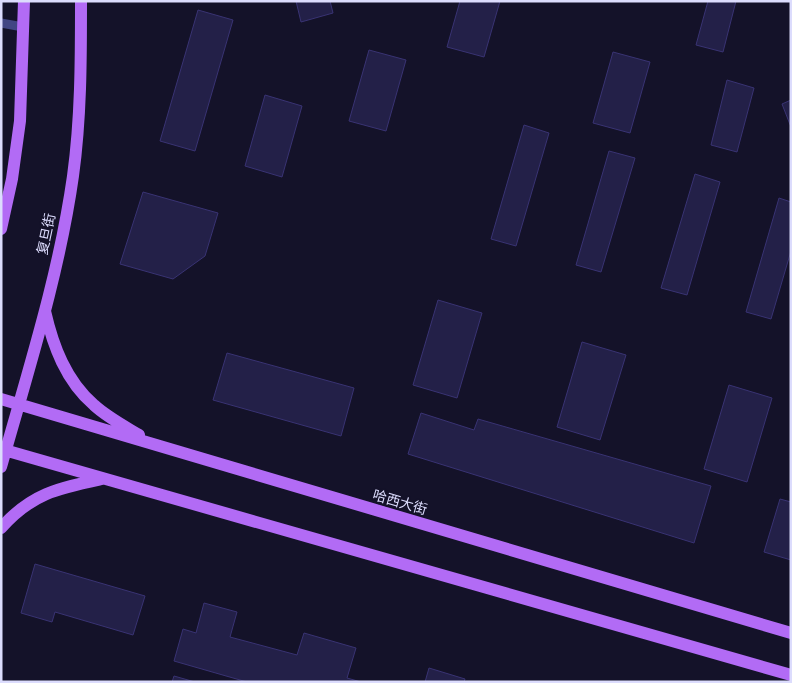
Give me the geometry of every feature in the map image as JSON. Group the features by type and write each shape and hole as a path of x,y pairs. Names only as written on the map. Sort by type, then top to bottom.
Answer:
{"main road":[{"path":"1,229 12,179 20,121 24,1"},
{"name":"复旦街","path":"1,467 4,449 20,405 62,240 73,175 81,94 81,1"},
{"path":"45,307 50,333 60,360 78,389 94,406 156,445"},
{"name":"哈西大街","path":"1,399 791,633"},
{"path":"4,449 791,675"},
{"path":"1,528 32,500 62,487 104,479"}],"lane":[{"path":"1,23 23,27"}],"building":[{"path":"296,1 330,1 333,13 301,22"},
{"path":"460,1 500,1 484,57 447,47"},
{"path":"708,1 736,1 723,52 696,45"},
{"path":"198,10 233,20 195,151 160,141"},
{"path":"369,50 406,60 386,131 349,121"},
{"path":"613,52 650,62 630,133 593,123"},
{"path":"727,80 754,88 737,152 711,145"},
{"path":"265,95 302,106 282,177 245,166"},
{"path":"791,100 791,127 782,104"},
{"path":"524,125 549,133 516,246 491,239"},
{"path":"609,151 635,158 601,272 576,265"},
{"path":"695,174 720,182 687,295 661,288"},
{"path":"143,192 218,213 205,256 173,279 120,264"},
{"path":"779,198 791,202 791,251 771,319 746,312"},
{"path":"438,300 482,313 457,398 413,385"},
{"path":"582,342 626,355 600,440 557,427"},
{"path":"227,353 354,388 341,436 213,400"},
{"path":"729,385 772,398 747,482 704,469"},
{"path":"421,413 474,430 478,419 711,486 694,543 408,454"},
{"path":"780,499 791,502 791,560 764,552"},
{"path":"35,564 145,596 133,635 55,612 52,622 21,613"},
{"path":"204,603 237,612 230,637 297,655 304,633 356,648 347,678 361,682 247,682 174,661 183,629 196,633"},
{"path":"429,668 465,679 464,682 425,682"},
{"path":"174,676 195,682 172,682"}]}
